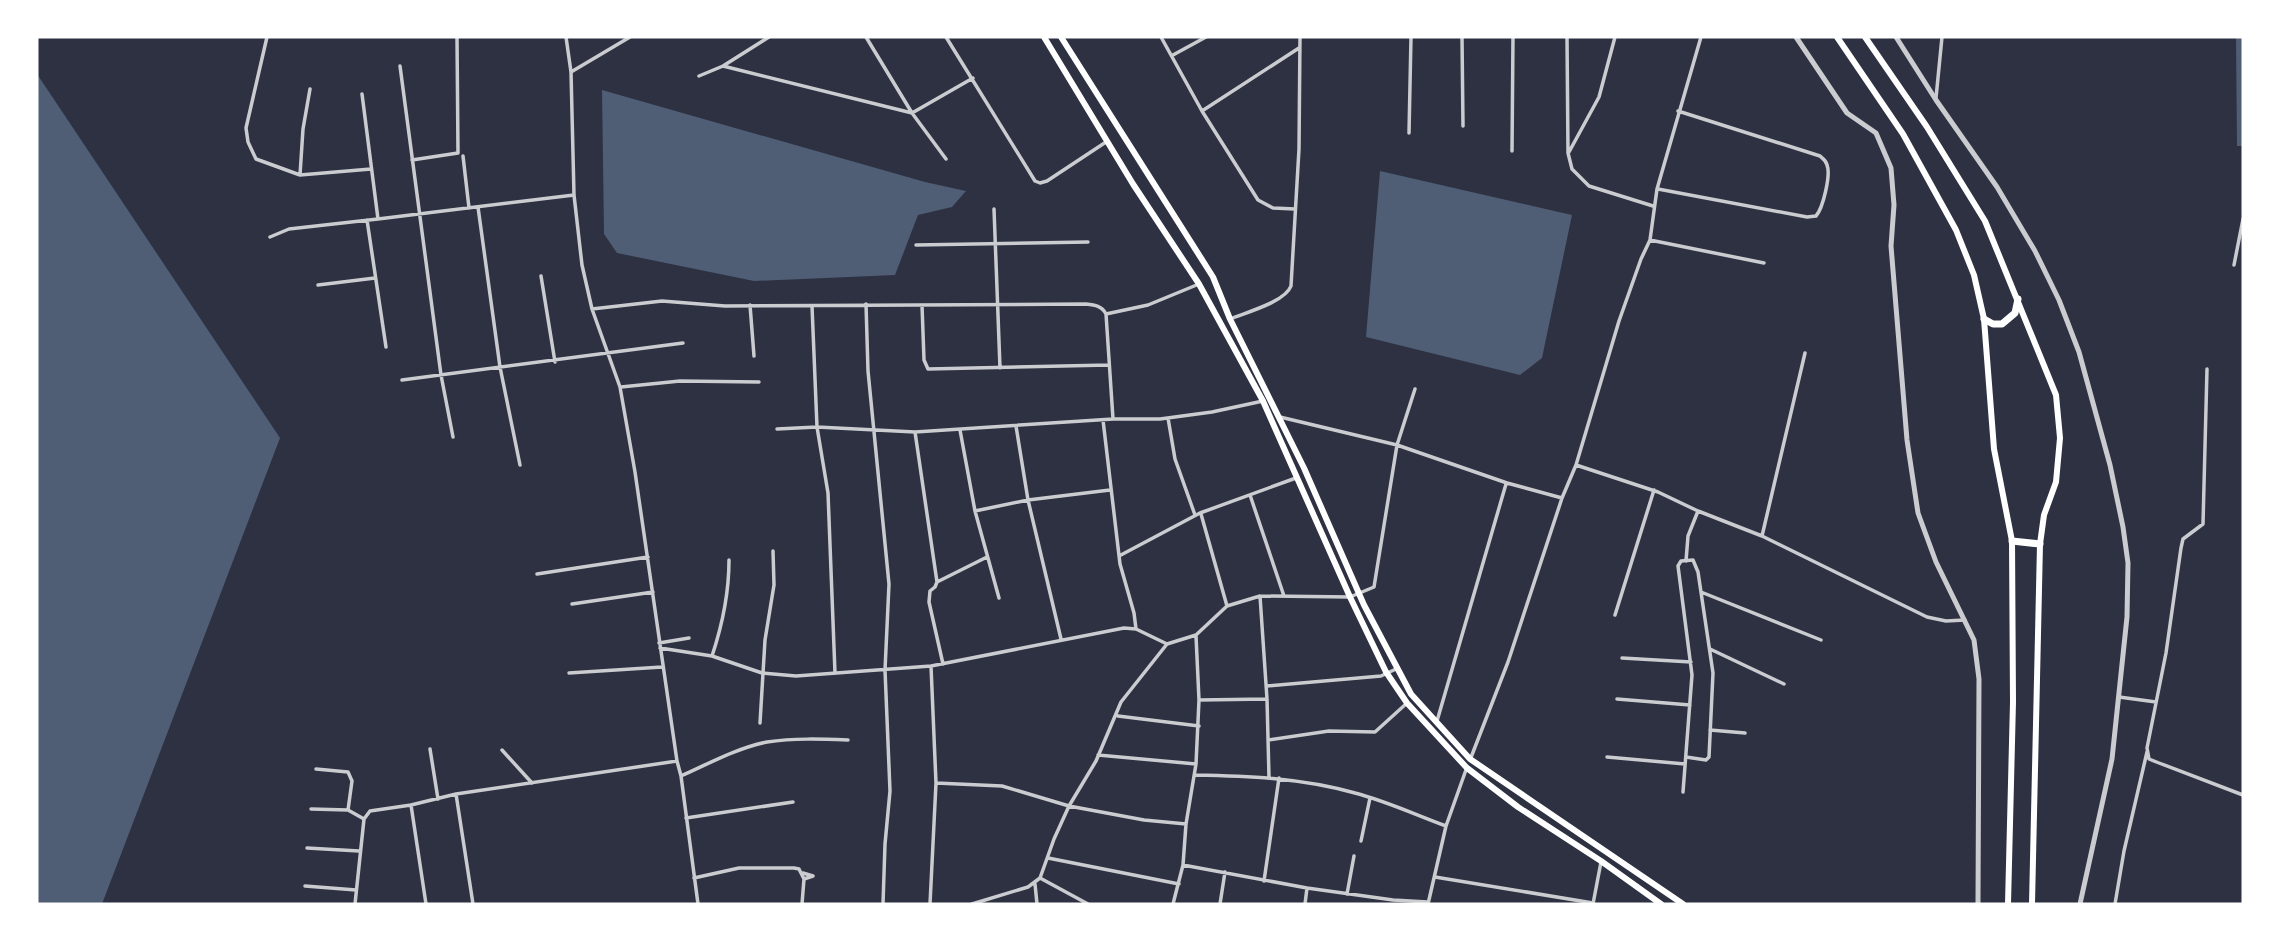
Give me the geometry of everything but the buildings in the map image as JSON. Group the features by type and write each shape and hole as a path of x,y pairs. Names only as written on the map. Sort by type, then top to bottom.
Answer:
{"highway":[{"path":"1984,319 1993,324 2002,324 2015,313 2018,299"},
{"path":"2012,541 2040,544"}],"main road":[{"path":"1044,37 1280,417 1360,594 1411,694 1470,759 1683,904"},
{"path":"1061,37 1213,277 1350,597 1388,674 1407,703 1467,768 1518,807 1661,904"},
{"path":"1837,37 1903,134 1956,230 1974,275 1984,319 1994,449 2012,541 2013,702 2008,904"},
{"path":"1865,37 1927,127 1985,221 2056,395 2060,438 2056,482 2045,515 2040,544 2032,904"},
{"path":"1545,824 1551,814"}],"street":[{"path":"267,37 246,128 248,142 256,159 300,175 371,169"},
{"path":"412,160 458,153 457,37"},
{"path":"566,37 571,72 573,195 582,265 592,309 621,387 698,904"},
{"path":"571,72 630,37"},
{"path":"699,76 723,66 769,37"},
{"path":"866,37 912,113 946,159"},
{"path":"946,37 1035,181 1047,181 1108,141"},
{"path":"1161,37 1202,111 1258,200 1273,208 1294,209"},
{"path":"1173,55 1206,37"},
{"path":"1230,319 1288,293 1293,273 1299,149 1300,37"},
{"path":"1409,134 1411,37"},
{"path":"1462,37 1463,126"},
{"path":"1512,151 1513,37"},
{"path":"1567,37 1568,153 1572,169 1589,186 1653,206"},
{"path":"1568,153 1599,97 1615,37"},
{"path":"1183,865 1307,888 1428,903 1446,826 1508,662 1562,498 1576,465 1619,321 1650,240 1657,189 1701,37"},
{"path":"1796,37 1847,113 1876,133 1891,169 1894,205 1891,246 1907,440 1919,513 1936,562 1974,640 1979,679 1978,904"},
{"path":"1896,37 1997,187 2035,251 2059,300 2079,352 2110,464 2128,563 2127,617 2112,759 2080,904"},
{"path":"1936,100 1942,37"},
{"path":"1202,111 1299,48"},
{"path":"400,66 441,375 453,437"},
{"path":"723,66 912,113 973,78"},
{"path":"300,175 303,129 310,89"},
{"path":"362,94 378,219"},
{"path":"1657,189 1807,217 1816,216 1823,206 1828,168 1820,156 1678,111"},
{"path":"463,156 469,208"},
{"path":"270,237 289,229 573,195"},
{"path":"478,207 500,367 520,465"},
{"path":"994,209 1000,368"},
{"path":"2234,265 2243,219"},
{"path":"367,220 386,347"},
{"path":"1650,240 1764,263"},
{"path":"916,246 1088,242"},
{"path":"541,276 555,362"},
{"path":"318,285 376,278"},
{"path":"1106,314 1148,305 1199,284"},
{"path":"592,309 662,301 725,306 1086,304 1103,309 1106,314 1113,419"},
{"path":"866,304 868,371 876,430 889,584 885,670 890,792 883,904"},
{"path":"922,304 926,368 1108,365"},
{"path":"750,305 754,356"},
{"path":"812,306 817,427 828,493 835,673"},
{"path":"402,380 555,362 683,343"},
{"path":"1762,536 1805,353"},
{"path":"2115,904 2157,702 2183,539 2203,524 2207,369"},
{"path":"621,387 680,381 759,382"},
{"path":"972,904 1001,897 1035,884 1040,878 1069,806 1098,755 1121,702 1167,644 1196,635 1227,606 1260,596 1350,597 1374,587 1397,445 1415,389"},
{"path":"777,429 817,427 915,432 1168,418 1267,400"},
{"path":"1280,417 1397,445 1562,498"},
{"path":"1168,418 1175,458 1195,515"},
{"path":"1103,420 1119,555 1136,629"},
{"path":"1016,426 1028,500 1061,639"},
{"path":"960,430 975,511 999,598"},
{"path":"915,432 937,582"},
{"path":"1576,465 1654,490 1762,536 1927,617 1946,621 1965,620"},
{"path":"1119,555 1195,515 1297,478"},
{"path":"1436,723 1507,482"},
{"path":"975,511 1028,500 1110,490"},
{"path":"1615,615 1654,490"},
{"path":"1250,495 1284,596"},
{"path":"1686,561 1688,536 1698,511"},
{"path":"1200,513 1227,606"},
{"path":"760,723 762,673 774,585 773,551"},
{"path":"537,574 648,557"},
{"path":"943,664 928,596 937,582 986,557"},
{"path":"712,656 724,607 729,560"},
{"path":"1683,792 1691,663 1678,566 1681,561 1695,562 1713,673 1709,757 1706,760 1686,757"},
{"path":"572,604 653,592"},
{"path":"1701,592 1821,640"},
{"path":"1260,596 1269,777"},
{"path":"659,646 712,656 762,673 796,676 931,666 1124,628 1136,629 1167,644"},
{"path":"1173,904 1183,865 1186,824 1196,764 1199,700 1196,635"},
{"path":"659,646 688,638"},
{"path":"1709,649 1784,684"},
{"path":"1622,658 1691,663"},
{"path":"930,904 936,783 931,666"},
{"path":"569,673 662,667"},
{"path":"1266,686 1328,682 1388,674 1396,669"},
{"path":"2119,697 2157,702"},
{"path":"1199,700 1267,699"},
{"path":"1617,699 1690,705"},
{"path":"1268,740 1329,731 1375,732 1407,703"},
{"path":"1117,716 1199,726"},
{"path":"1710,730 1745,733"},
{"path":"681,776 765,743 814,738 848,740"},
{"path":"2147,748 2150,759 2243,795"},
{"path":"430,749 438,799"},
{"path":"502,750 532,783"},
{"path":"1098,755 1196,764"},
{"path":"1606,757 1685,764"},
{"path":"355,904 364,819 370,811 456,794 677,761"},
{"path":"316,769 348,772 352,781 348,810"},
{"path":"1195,775 1279,778 1356,793 1446,826"},
{"path":"1264,881 1279,778"},
{"path":"936,783 1002,786 1069,806 1144,820 1186,824"},
{"path":"456,794 473,904"},
{"path":"1360,841 1370,798"},
{"path":"686,818 793,802"},
{"path":"411,805 426,904"},
{"path":"311,809 348,810 364,819"},
{"path":"307,848 359,851"},
{"path":"1347,894 1354,856"},
{"path":"1048,858 1179,884"},
{"path":"1434,877 1593,904 1601,861"},
{"path":"694,878 760,867 794,868 813,876 804,879"},
{"path":"1220,904 1225,871"},
{"path":"802,873 802,904"},
{"path":"1040,878 1088,904"},
{"path":"1035,884 1038,903"},
{"path":"305,886 356,890"},
{"path":"1305,904 1307,888"},
{"path":"1001,897 1001,904"}],"water":[{"path":"2236,37 2243,37 2243,146 2237,146"},
{"path":"37,74 280,438 102,904 37,904"},
{"path":"602,90 925,182 966,191 952,207 918,215 895,275 754,281 617,253 604,234"},
{"path":"1380,171 1572,215 1542,358 1520,375 1366,337"}]}
